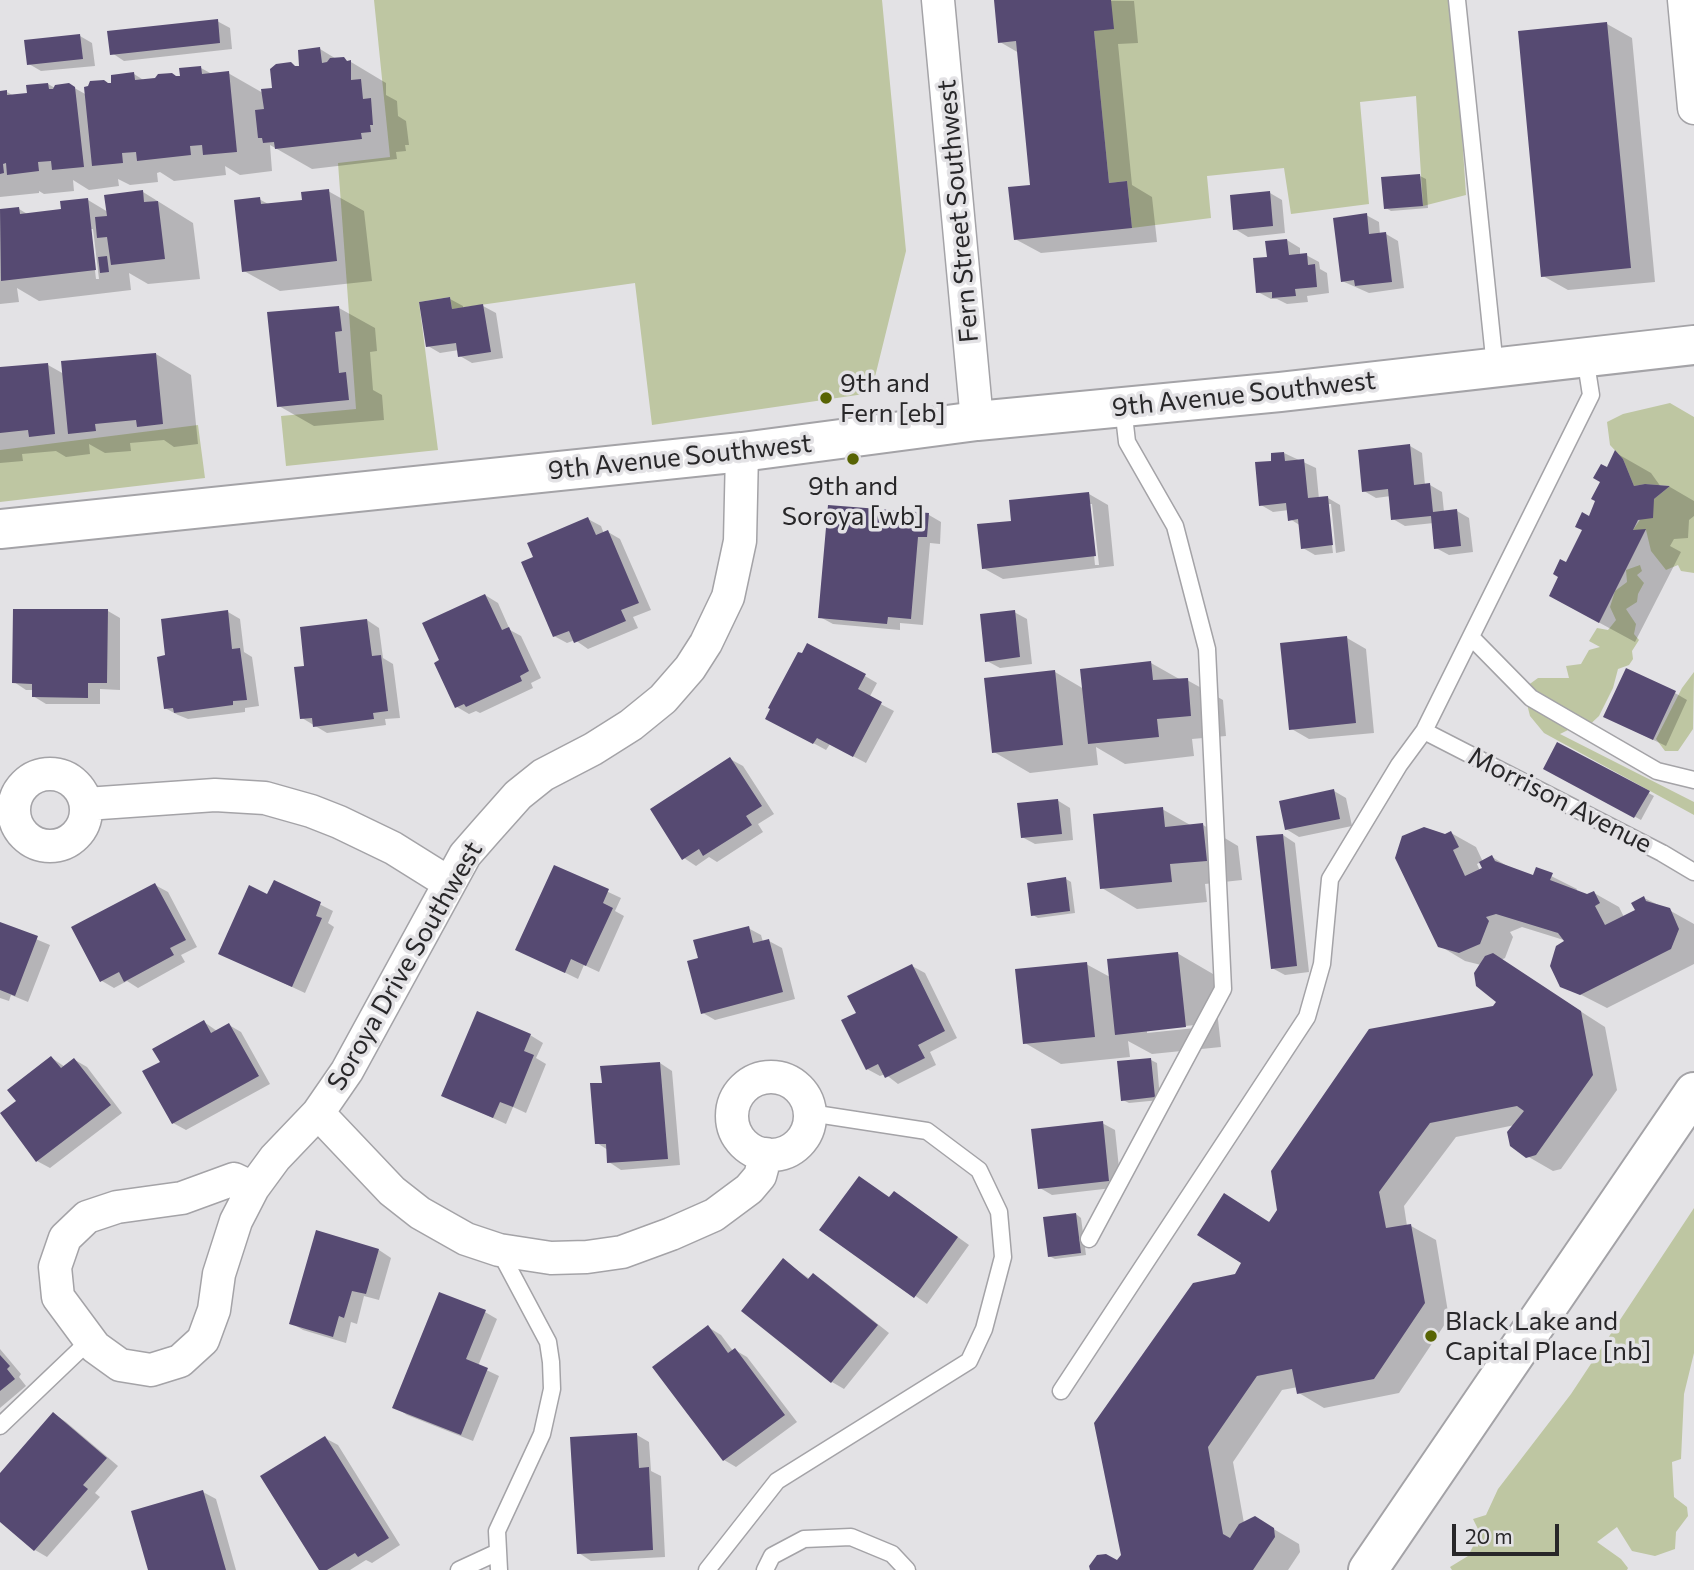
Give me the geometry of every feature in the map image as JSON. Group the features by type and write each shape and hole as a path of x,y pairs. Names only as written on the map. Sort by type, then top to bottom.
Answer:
{"street":[{"name":"Fern Street Southwest","path":"938,0 977,421"},
{"path":"1684,0 1694,108"},
{"name":"9th Avenue Southwest","path":"0,529 742,452 977,421 1694,345"},
{"name":"Soroya Drive Southwest","path":"253,1188 234,1179 182,1198 117,1207 88,1217 65,1238 55,1267 58,1297 95,1347 120,1365 150,1370 180,1361 202,1340 214,1310 219,1274 236,1221 253,1188 275,1158 318,1113 347,1070 465,855 518,795 543,775 631,725 663,699 690,668 706,643 728,597 740,541 742,452"},
{"path":"86,804 215,795 265,798 339,822 393,848 449,883"},
{"path":"775,1077 789,1081 799,1089 807,1100 810,1113 809,1127 795,1147 784,1153 766,1154 749,1149 740,1140 732,1117 740,1093 762,1078 775,1077"},
{"path":"1368,1570 1694,1092"},
{"path":"318,1113 392,1191 420,1213 466,1238 499,1250 551,1258 587,1258 622,1252 714,1215 749,1189 760,1176 766,1154"}],"lane":[{"path":"1457,0 1494,367"},
{"path":"1061,1391 1307,1017 1322,964 1330,879 1399,765 1424,731 1591,396 1585,357"},
{"path":"1088,1239 1223,989 1207,649 1175,526 1127,442 1123,407"},
{"path":"1471,637 1531,698 1657,771 1694,780"},
{"name":"Morrison Avenue","path":"1424,731 1694,872"},
{"path":"707,1570 778,1481 970,1361 984,1329 1003,1257 999,1212 979,1170 969,1162 927,1131 810,1113"},
{"path":"499,1250 548,1342 552,1389 542,1434 497,1531 499,1570"},
{"path":"0,1426 90,1340"},
{"path":"765,1570 772,1556 804,1539 851,1537 892,1554 907,1570"},
{"path":"459,1570 498,1552"}],"green space":[{"path":"374,0 882,0 906,251 871,393 652,425 635,283 452,309 450,297 419,302 438,450 286,466 281,416 356,409 338,163 390,157"},
{"path":"1111,0 1453,0 1466,195 1423,206 1416,96 1360,102 1369,204 1291,214 1284,168 1207,176 1211,218 1132,228 1127,181 1109,183 1094,31"},
{"path":"1670,403 1694,417 1694,573 1681,571 1678,565 1666,570 1651,551 1646,530 1633,530 1654,499 1670,486 1634,486 1623,459 1610,445 1607,422 1623,414"},
{"path":"198,425 205,478 0,502 0,450"},
{"path":"1640,565 1642,571 1637,575 1644,583 1637,602 1626,609 1636,624 1634,634 1639,640 1632,651 1633,659 1629,665 1618,669 1613,688 1599,716 1584,730 1570,729 1560,734 1694,802 1694,815 1544,733 1530,716 1526,700 1527,686 1538,678 1569,678 1566,666 1581,664 1589,650 1600,647 1589,641 1597,628 1608,630 1616,620 1610,607 1615,591 1627,582 1626,570"},
{"path":"1694,672 1693,729 1678,751 1665,751 1656,739 1682,688"},
{"path":"1694,1208 1694,1353 1684,1394 1681,1459 1672,1462 1674,1497 1687,1507 1688,1516 1676,1532 1675,1549 1655,1556 1632,1551 1617,1527 1597,1542 1621,1559 1627,1570 1452,1570 1450,1567 1468,1556 1480,1533 1473,1519 1486,1515 1498,1489 1571,1394"}],"building":[{"path":"994,0 1111,0 1114,29 1094,31 1109,183 1127,181 1132,228 1014,240 1008,187 1030,185 1016,41 998,43"},
{"path":"218,19 220,43 110,55 107,31"},
{"path":"1607,22 1631,268 1541,277 1518,31"},
{"path":"80,34 83,59 27,65 24,40"},
{"path":"320,47 322,63 330,58 344,57 347,61 351,60 351,80 361,79 363,99 371,98 371,132 361,133 362,139 275,149 274,142 263,143 262,138 258,138 255,110 264,109 261,89 272,88 270,69 276,64 291,62 299,66 298,50"},
{"path":"201,66 202,74 229,71 237,152 203,155 202,145 190,146 191,155 137,161 136,152 122,153 123,163 92,166 84,87 88,86 90,81 104,80 111,83 111,75 134,72 135,80 155,78 158,74 172,73 180,76 179,68"},
{"path":"48,83 49,89 53,89 55,85 69,83 75,87 84,167 52,170 51,161 38,162 39,171 7,175 6,163 3,164 4,173 0,174 0,91 7,90 7,95 27,93 26,85"},
{"path":"1420,174 1423,206 1384,209 1381,177"},
{"path":"329,189 337,261 242,272 234,200 260,197 261,204 302,200 301,192"},
{"path":"143,190 144,202 158,201 165,259 111,265 107,237 97,238 95,217 107,216 104,195"},
{"path":"1270,191 1273,226 1233,230 1230,195"},
{"path":"88,198 96,270 1,281 0,209 19,207 20,214 61,209 60,201"},
{"path":"1367,213 1369,234 1386,232 1392,282 1355,286 1354,280 1341,282 1333,218"},
{"path":"1287,239 1289,255 1307,253 1308,265 1315,264 1317,287 1295,289 1296,296 1272,298 1272,292 1256,293 1253,258 1267,257 1265,241"},
{"path":"107,256 109,272 100,273 98,257"},
{"path":"450,297 452,309 483,304 491,352 458,357 456,343 426,347 419,302"},
{"path":"339,306 342,331 335,332 339,373 346,372 349,400 277,407 267,312"},
{"path":"156,353 163,424 137,427 136,420 95,424 96,431 68,434 61,361"},
{"path":"48,363 55,434 29,437 28,430 0,433 0,367"},
{"path":"1410,444 1414,485 1430,483 1433,512 1457,509 1461,546 1434,549 1431,516 1391,520 1388,489 1362,492 1358,450"},
{"path":"1615,450 1623,459 1634,486 1670,486 1654,499 1653,518 1638,520 1633,530 1646,529 1599,623 1549,596 1558,577 1553,574 1560,559 1566,562 1582,530 1575,527 1582,512 1589,516 1595,501 1591,499 1600,482 1593,478 1601,464 1607,467"},
{"path":"1284,452 1285,461 1304,459 1308,498 1328,496 1333,545 1301,549 1298,519 1288,521 1286,503 1259,506 1255,462 1271,461 1271,453"},
{"path":"1089,492 1096,556 982,569 977,524 1011,521 1009,500"},
{"path":"828,505 929,513 927,537 918,537 911,619 888,617 887,624 818,618"},
{"path":"588,517 596,535 608,530 639,603 621,610 626,621 574,643 569,631 553,637 521,562 533,557 527,543"},
{"path":"485,594 502,630 509,627 529,671 520,676 522,681 466,707 464,704 455,708 434,663 439,660 422,623"},
{"path":"13,609 108,609 107,683 88,683 88,698 32,697 32,684 12,683"},
{"path":"228,610 232,649 240,648 247,700 233,701 233,705 174,713 173,708 164,709 157,657 165,655 161,619"},
{"path":"1015,610 1020,657 985,662 980,614"},
{"path":"367,619 372,656 381,655 388,711 373,713 374,719 313,727 312,718 300,719 294,667 304,666 300,627"},
{"path":"1347,636 1356,723 1289,730 1280,643"},
{"path":"807,643 866,674 858,689 882,702 853,757 817,738 813,744 765,719 770,709 768,708 798,652 802,653"},
{"path":"1151,661 1153,680 1188,678 1191,716 1157,719 1159,737 1088,744 1080,669"},
{"path":"1626,668 1676,691 1653,740 1603,717"},
{"path":"1055,670 1063,745 992,753 984,678"},
{"path":"1557,742 1650,791 1634,818 1543,769"},
{"path":"730,757 762,806 746,816 752,825 703,856 699,849 682,860 650,809"},
{"path":"1334,789 1340,819 1285,830 1279,801"},
{"path":"1058,799 1062,834 1021,838 1017,803"},
{"path":"1163,807 1165,827 1203,823 1207,861 1170,864 1172,882 1100,889 1093,814"},
{"path":"1424,827 1445,834 1451,831 1459,847 1453,850 1465,876 1482,868 1479,862 1492,855 1495,861 1533,875 1536,867 1553,873 1550,880 1587,894 1594,891 1600,903 1595,906 1605,925 1635,910 1631,903 1644,896 1646,901 1670,908 1679,929 1671,949 1580,995 1560,987 1550,966 1556,946 1564,941 1558,933 1496,914 1486,917 1489,921 1480,944 1459,953 1438,947 1395,858 1402,836"},
{"path":"1283,834 1297,966 1271,969 1256,836"},
{"path":"554,865 609,889 603,903 613,908 586,966 571,959 565,973 515,950"},
{"path":"1066,877 1070,911 1031,916 1027,883"},
{"path":"274,880 321,902 316,916 322,918 292,987 218,954 249,885 267,894"},
{"path":"155,883 186,940 170,948 174,955 124,982 119,972 100,982 71,927"},
{"path":"0,922 38,936 15,996 0,990"},
{"path":"749,926 753,943 769,939 783,992 701,1014 687,961 698,958 693,940"},
{"path":"1178,952 1186,1027 1115,1035 1107,959"},
{"path":"1493,953 1581,1011 1593,1075 1536,1155 1526,1158 1510,1146 1507,1132 1524,1111 1517,1106 1430,1123 1379,1192 1386,1228 1411,1224 1425,1303 1374,1379 1297,1394 1292,1369 1257,1376 1208,1447 1223,1534 1230,1538 1239,1524 1255,1516 1274,1528 1275,1537 1253,1570 1090,1570 1089,1566 1097,1555 1106,1554 1117,1560 1121,1555 1094,1423 1193,1283 1235,1274 1241,1263 1197,1235 1224,1193 1269,1222 1277,1210 1271,1171 1369,1029 1493,1006 1496,1002 1476,986 1474,973 1485,956"},
{"path":"1087,962 1095,1037 1023,1044 1015,969"},
{"path":"912,964 945,1031 918,1045 925,1058 885,1078 878,1064 866,1070 841,1020 856,1013 847,996"},
{"path":"477,1011 531,1034 524,1051 534,1055 513,1107 500,1102 493,1118 441,1096"},
{"path":"204,1020 211,1033 229,1023 259,1076 172,1124 142,1071 160,1062 152,1049"},
{"path":"51,1056 61,1068 74,1058 111,1105 36,1162 0,1113 16,1101 7,1090"},
{"path":"1151,1058 1155,1097 1121,1101 1117,1061"},
{"path":"660,1062 668,1159 607,1163 606,1144 595,1144 590,1083 602,1083 600,1066"},
{"path":"1103,1121 1109,1181 1038,1189 1031,1129"},
{"path":"859,1176 889,1197 894,1191 958,1237 914,1298 819,1230"},
{"path":"1076,1213 1081,1253 1048,1257 1043,1217"},
{"path":"316,1230 379,1249 366,1294 352,1291 344,1318 339,1316 333,1337 289,1324"},
{"path":"783,1258 808,1279 813,1273 878,1325 831,1383 741,1311"},
{"path":"439,1292 486,1310 466,1359 488,1368 461,1435 392,1408"},
{"path":"708,1325 728,1353 735,1348 785,1415 723,1461 652,1367"},
{"path":"0,1355 10,1366 7,1369 15,1379 0,1391"},
{"path":"53,1412 107,1458 83,1485 88,1489 34,1551 0,1522 0,1473"},
{"path":"637,1433 639,1468 649,1467 653,1550 577,1554 570,1437"},
{"path":"325,1436 389,1538 358,1557 355,1553 327,1570 319,1570 260,1476"},
{"path":"203,1490 226,1570 148,1570 131,1511"}],"place":[{"name":"9th and Fern [eb]","path":"826,398"},
{"name":"9th and Soroya [wb]","path":"853,459"},
{"name":"Black Lake and Capital Place [nb]","path":"1431,1336"}]}
